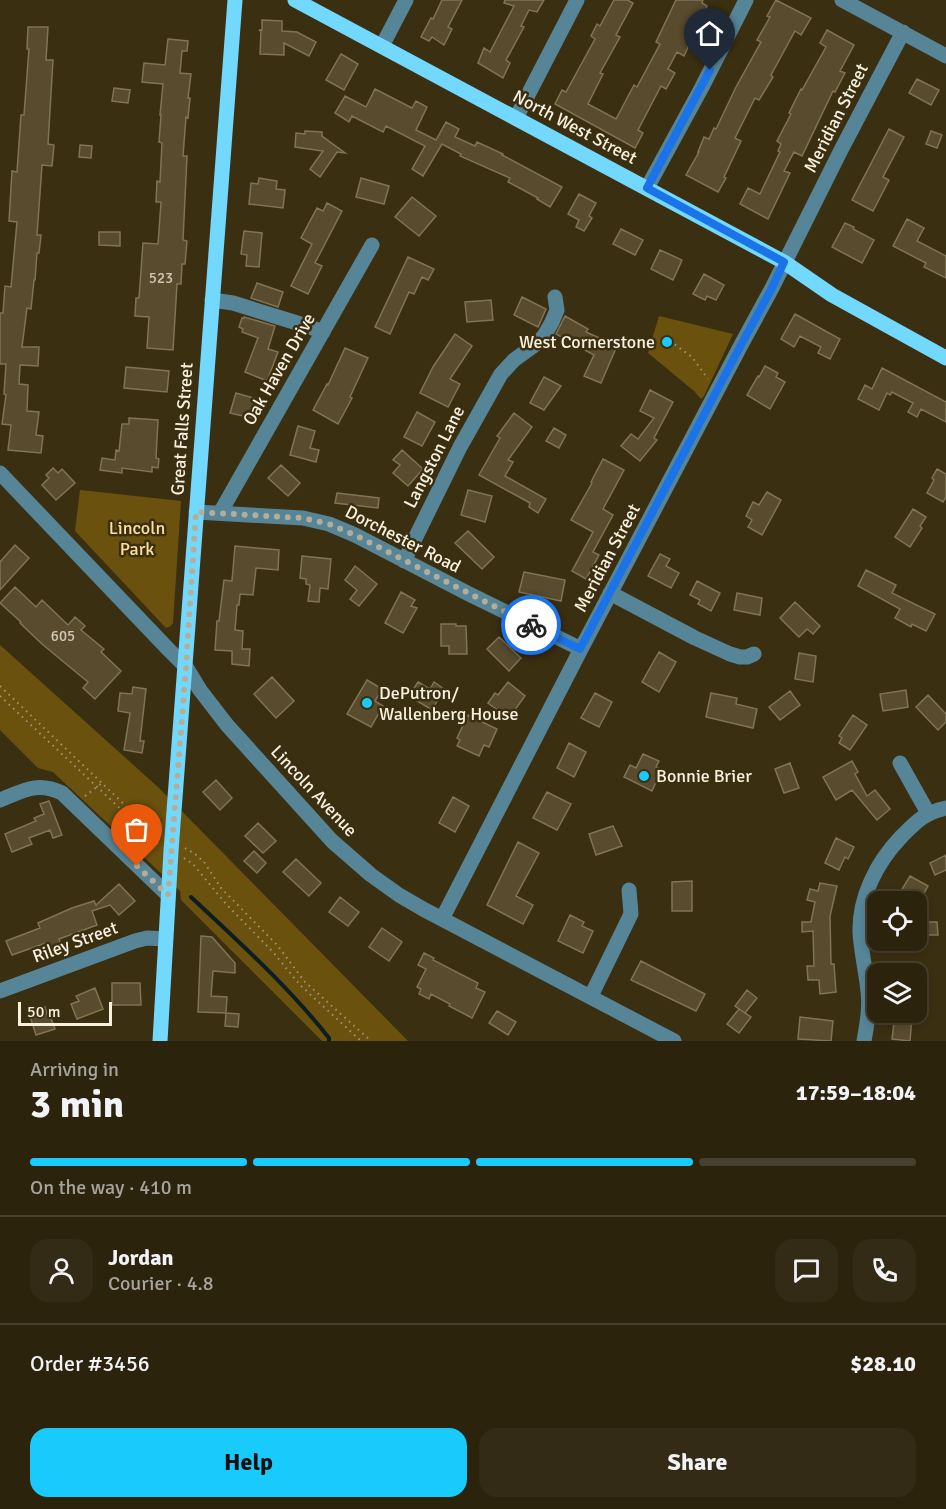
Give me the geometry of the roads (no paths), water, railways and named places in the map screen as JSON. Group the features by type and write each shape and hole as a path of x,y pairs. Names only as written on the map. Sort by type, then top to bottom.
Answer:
{"main road":[{"name":"Great Falls Street","path":"160,1041 168,895 235,0"},
{"name":"North West Street","path":"295,0 784,262 832,295 946,358"}],"street":[{"path":"382,46 406,0"},
{"path":"516,118 577,0"},
{"path":"647,188 746,0"},
{"path":"842,0 946,56"},
{"name":"Meridian Street","path":"442,919 580,649 903,33"},
{"name":"Oak Haven Drive","path":"220,513 372,245"},
{"name":"Langston Lane","path":"404,561 460,447 501,374 514,360 544,336 556,310 555,297"},
{"path":"212,300 233,303 323,332"},
{"name":"Lincoln Avenue","path":"0,473 186,667 200,690 227,725 338,847 371,875 399,895 442,919 674,1041"},
{"name":"Dorchester Road","path":"196,512 303,518 329,524 580,649"},
{"path":"610,593 713,647 740,657 754,654"},
{"path":"900,763 928,813"},
{"path":"0,800 30,788 52,788 74,804 168,895"},
{"path":"864,1041 868,1016 868,992 860,930 867,890 874,872 897,841 928,813 946,808"},
{"path":"591,996 631,914 629,890"},
{"name":"Riley Street","path":"0,991 135,941 147,938 165,939"}],"waterway":[{"path":"191,897 280,982 329,1038 329,1041"}],"place":[{"name":"West Cornerstone","path":"667,342"},
{"name":"DePutron/ Wallenberg House","path":"367,703"},
{"name":"Bonnie Brier","path":"644,776"}],"park label":[{"name":"Lincoln Park","path":"137,538"}]}
